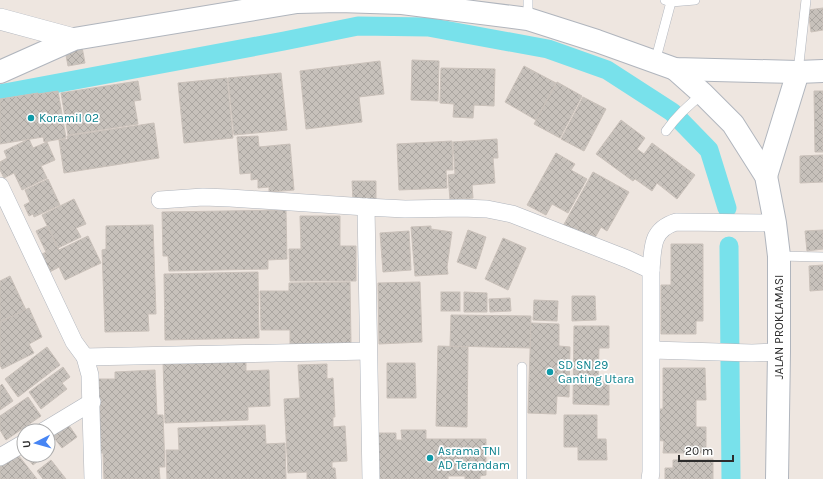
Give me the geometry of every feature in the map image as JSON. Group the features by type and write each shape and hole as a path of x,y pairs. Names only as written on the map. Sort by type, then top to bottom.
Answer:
{"main road":[{"path":"0,72 74,39 297,2 339,1 402,1 528,9 596,41 665,66 798,72 823,71"},
{"path":"665,66 696,99 733,124 766,176"},
{"path":"766,176 798,72"},
{"name":"JALAN PROKLAMASI","path":"766,176 775,223 779,256 777,479"}],"street":[{"path":"0,18 74,39"},
{"path":"0,186 74,342 85,357 90,374 92,402 93,479"},
{"path":"160,200 203,197 405,209 462,208 487,210 512,214 627,259 650,270"},
{"path":"366,207 371,479"},
{"path":"650,479 652,350 650,270 653,247 657,234 666,226 676,222 775,223"},
{"path":"652,350 752,353 779,352"},
{"path":"85,357 368,351"},
{"path":"56,424 92,402"},
{"path":"0,457 16,448"}],"lane":[{"path":"665,66 668,1 695,0"},
{"path":"798,72 806,0"},
{"path":"666,131 696,99"},
{"path":"779,256 823,256"},
{"path":"522,367 522,479"}],"building":[{"path":"823,8 823,30 811,32 808,10"},
{"path":"82,47 85,63 68,66 65,50"},
{"path":"412,60 439,61 438,101 411,100"},
{"path":"380,61 384,94 359,97 362,122 306,129 300,71"},
{"path":"524,66 556,83 536,120 505,102"},
{"path":"441,68 495,69 494,106 474,105 473,118 453,117 454,104 440,103"},
{"path":"281,73 287,130 234,135 228,78"},
{"path":"227,78 233,138 184,143 178,83"},
{"path":"138,81 141,100 134,101 138,124 68,135 61,93"},
{"path":"557,82 582,96 560,138 534,124"},
{"name":"Koramil 02","path":"58,91 66,138 44,142 43,137 0,144 0,99"},
{"path":"814,91 823,91 823,152 815,152"},
{"path":"583,97 606,109 584,151 561,139"},
{"path":"621,120 645,138 637,149 644,154 652,143 695,175 677,199 657,183 652,191 635,179 633,181 596,154"},
{"path":"154,123 159,158 64,173 59,140 68,139 67,136"},
{"path":"258,136 259,147 290,144 294,190 269,192 269,187 258,188 258,179 251,180 251,173 240,174 237,137"},
{"path":"29,139 33,148 47,142 55,160 41,166 47,178 22,190 14,173 4,178 0,170 0,162 7,158 4,151"},
{"path":"497,139 498,158 493,158 495,183 472,185 473,198 450,200 448,175 455,174 453,142"},
{"path":"452,141 453,170 446,170 447,188 399,190 397,144"},
{"path":"556,153 575,164 571,170 587,179 568,213 552,204 546,215 527,205"},
{"path":"823,155 823,182 800,183 800,156"},
{"path":"593,172 629,192 607,231 601,227 592,243 563,226"},
{"path":"48,179 60,205 34,217 33,214 29,216 24,205 30,202 25,190"},
{"path":"352,181 376,181 376,201 353,201"},
{"path":"74,199 86,224 76,228 81,237 58,248 42,215"},
{"path":"286,210 287,259 268,260 268,269 169,271 168,256 163,256 162,212"},
{"path":"300,216 340,216 340,246 356,246 356,281 290,281 289,249 301,249"},
{"path":"153,225 156,314 148,314 149,331 105,332 102,250 106,249 106,226"},
{"path":"47,226 59,250 88,236 101,263 65,280 59,267 46,274 38,256 46,252 36,231"},
{"path":"431,226 431,229 452,232 447,267 448,274 415,276 411,227"},
{"path":"468,230 486,237 476,269 457,262"},
{"path":"823,230 823,249 807,251 805,231"},
{"path":"409,231 411,270 383,272 380,233"},
{"path":"503,238 526,248 508,290 485,279"},
{"path":"671,244 703,244 703,321 696,321 696,334 661,334 661,285 671,285"},
{"path":"823,265 823,290 810,291 809,266"},
{"path":"258,272 259,338 165,340 164,274"},
{"path":"10,276 26,310 0,322 0,281"},
{"path":"350,282 351,344 290,345 290,330 261,330 260,291 289,291 289,283"},
{"path":"420,282 422,342 379,344 378,283"},
{"path":"441,292 460,292 460,311 441,311"},
{"path":"464,292 487,293 487,312 464,312"},
{"path":"572,296 595,296 596,320 572,321"},
{"path":"510,298 511,311 490,312 489,299"},
{"path":"534,300 558,301 557,321 533,320"},
{"path":"29,308 42,337 29,344 34,353 2,369 0,365 0,322"},
{"path":"451,315 531,316 530,348 450,346"},
{"name":"SD SN 29 Ganting Utara","path":"531,323 559,324 559,346 570,347 569,397 557,396 556,414 528,413"},
{"path":"574,326 609,326 609,348 599,348 598,382 609,382 609,405 573,404"},
{"path":"438,346 468,347 467,427 436,426"},
{"path":"47,347 60,365 18,397 5,379"},
{"path":"246,358 246,371 269,370 270,406 248,407 248,420 165,423 163,361"},
{"path":"387,363 415,363 416,398 387,398"},
{"path":"327,364 327,379 333,378 335,417 333,417 333,427 345,426 347,461 332,462 332,468 335,468 336,479 307,479 307,472 288,473 284,399 300,398 298,365"},
{"path":"63,367 70,377 62,383 67,389 41,409 29,392"},
{"path":"663,368 705,368 706,400 696,400 696,427 706,427 706,453 663,453 664,441 654,440 654,409 663,409"},
{"path":"155,370 157,415 163,415 165,467 159,467 160,479 104,479 103,453 98,453 95,379 115,379 115,372"},
{"path":"2,384 13,401 0,410 0,386"},
{"path":"28,397 41,416 31,423 16,423 16,433 6,440 0,430 0,416"},
{"path":"564,415 597,415 597,439 606,439 607,460 578,460 578,447 564,447"},
{"path":"68,424 77,437 62,448 56,440 56,432"},
{"path":"265,425 266,444 285,443 286,479 167,479 166,450 179,450 178,428"},
{"name":"Asrama TNI AD Terandam","path":"401,430 426,430 426,439 486,439 486,475 480,476 480,479 465,479 465,476 448,476 448,479 375,479 374,433 396,433 396,440 402,440"},
{"path":"15,451 16,463 24,463 37,479 0,479 0,463"},
{"path":"713,459 713,479 665,479 665,468 673,468 673,460"},
{"path":"47,463 53,463 66,479 43,479 37,471"}],"waterway":[{"path":"0,94 358,26 428,27 548,49 607,70 672,112 709,150 727,208"},
{"path":"729,246 731,479"}],"place":[{"name":"Koramil 02","path":"31,118"},
{"name":"SD SN 29 Ganting Utara","path":"550,372"},
{"name":"Asrama TNI AD Terandam","path":"430,458"}]}
